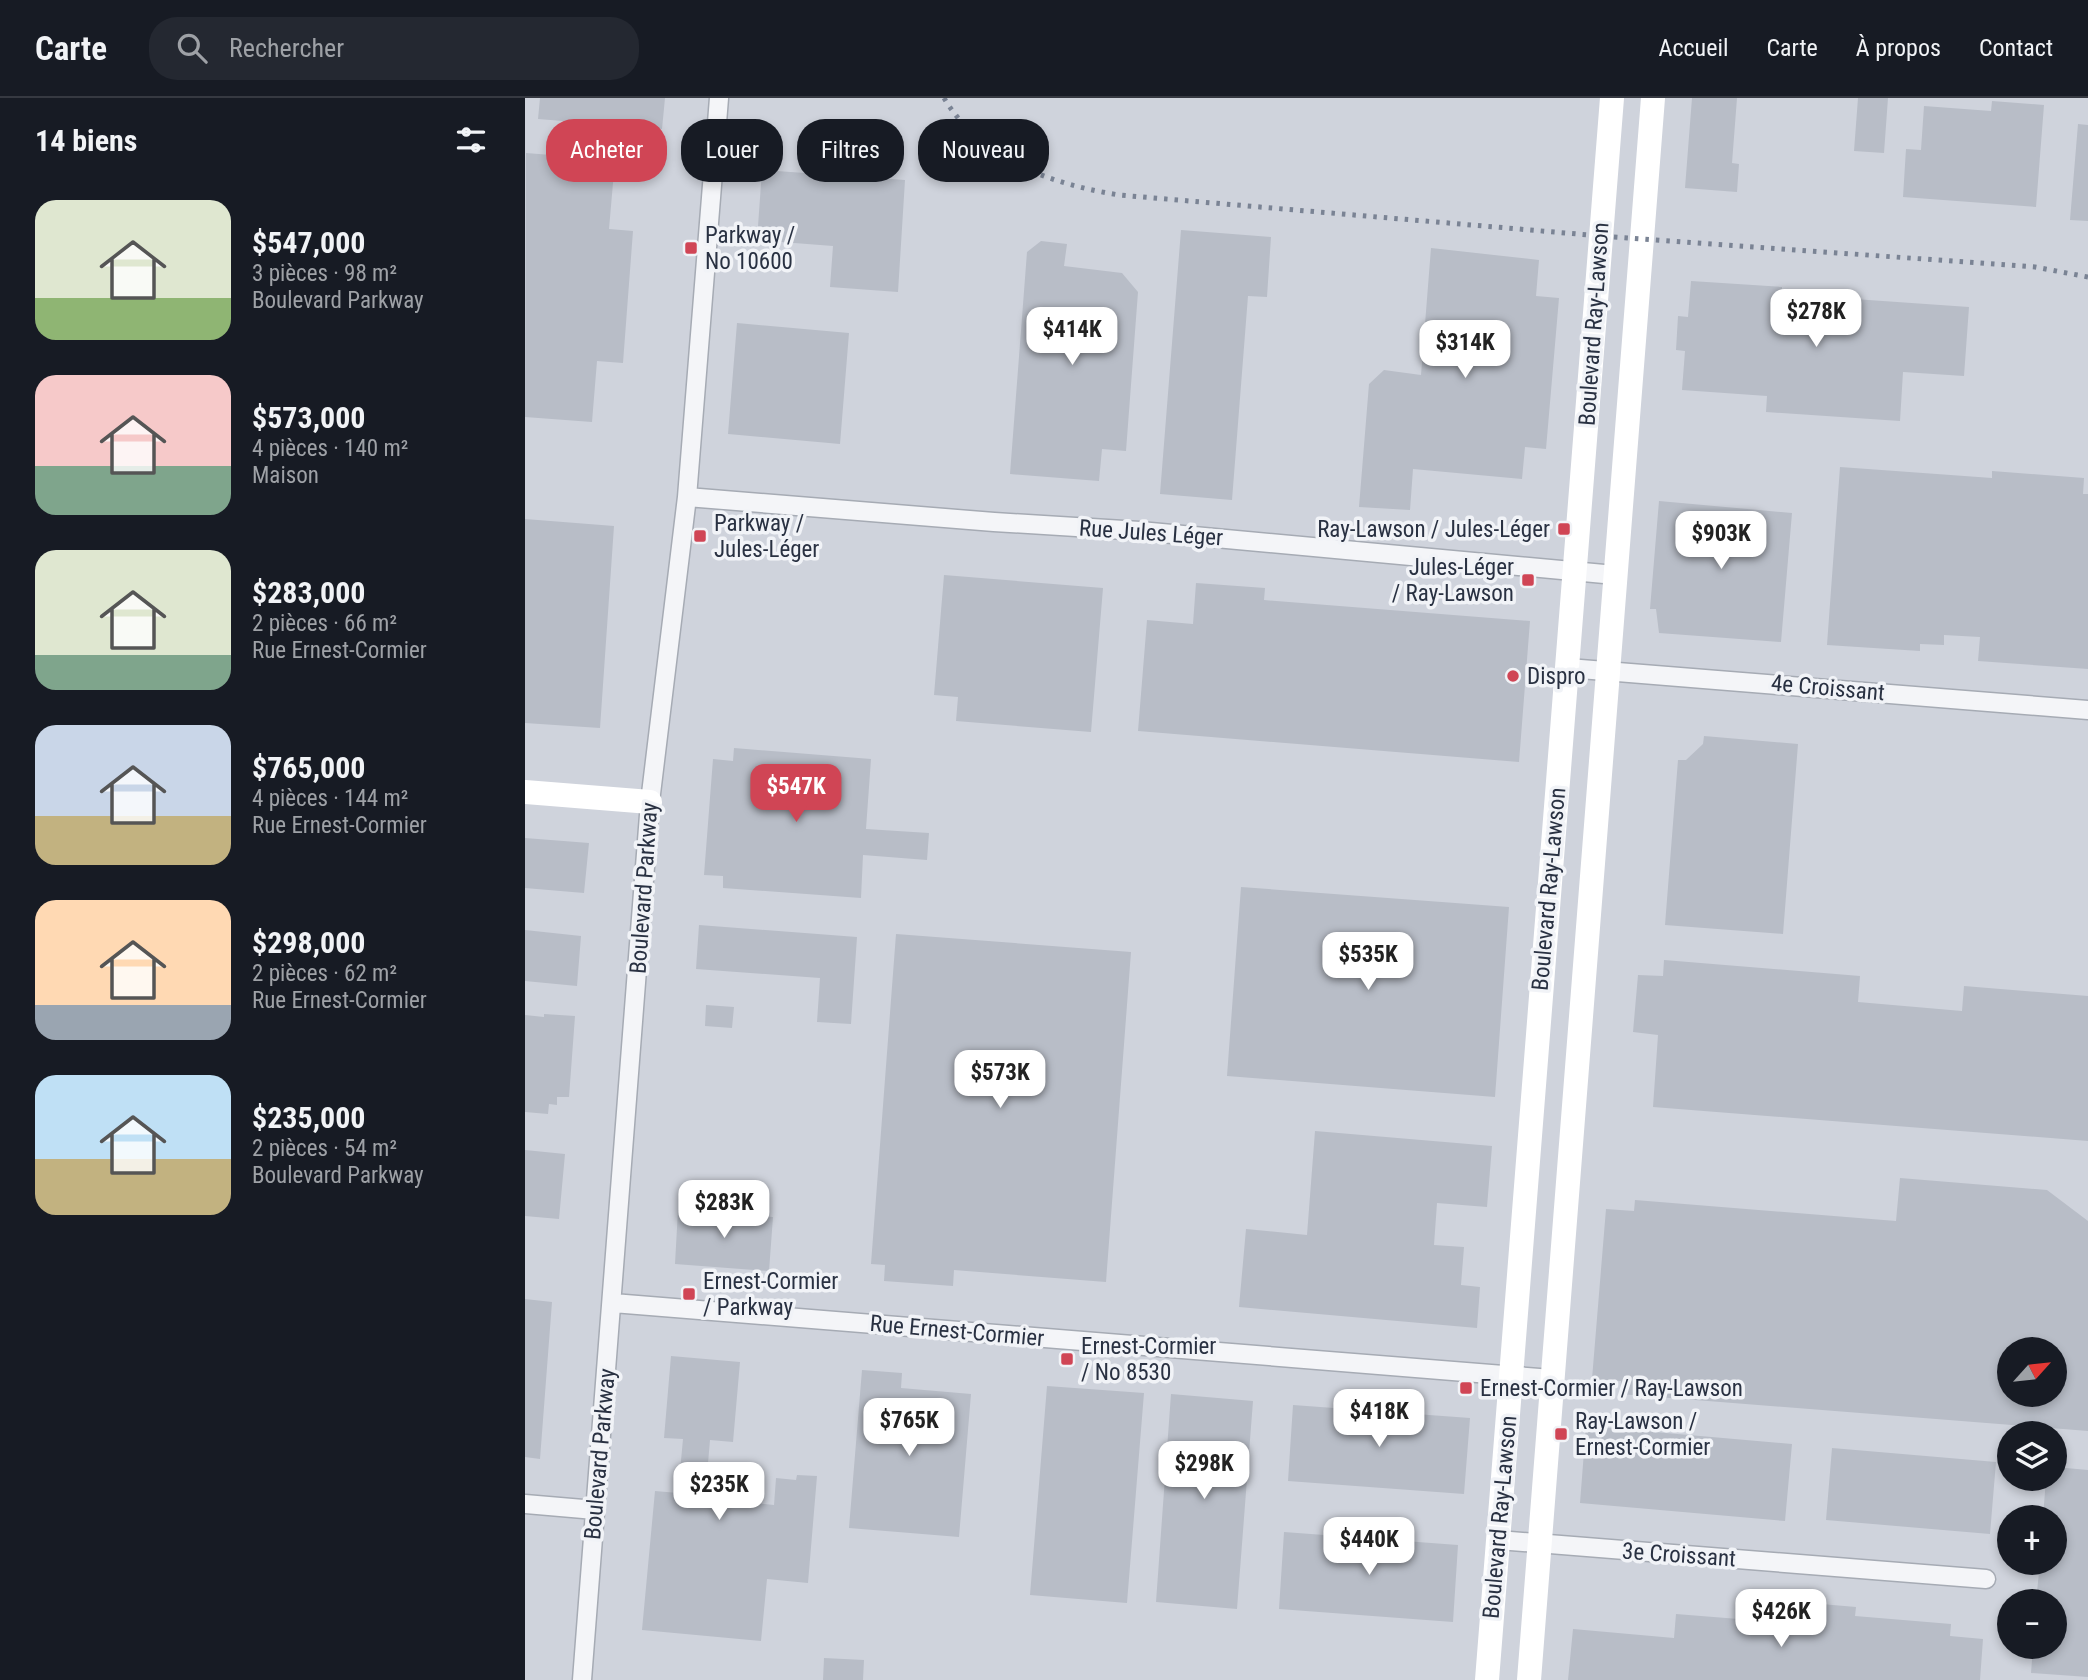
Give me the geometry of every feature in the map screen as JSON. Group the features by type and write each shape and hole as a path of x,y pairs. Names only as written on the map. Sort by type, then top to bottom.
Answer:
{"street":[{"name":"Boulevard Parkway","path":"582,1680 650,802 687,497 719,98"},
{"name":"Boulevard Ray-Lawson","path":"1487,1680 1612,98"},
{"name":"Boulevard Ray-Lawson","path":"1529,1680 1653,98"},
{"name":"Rue Jules Léger","path":"687,497 1140,531 1615,575"},
{"name":"4e Croissant","path":"1568,668 2088,710"},
{"path":"525,792 650,802"},
{"name":"Rue Ernest-Cormier","path":"613,1303 1552,1379"},
{"path":"525,1504 595,1510"},
{"name":"3e Croissant","path":"1498,1540 1986,1579"}],"shaded area":[{"path":"525,98 2088,98 2088,1680 525,1680"}],"building":[{"path":"540,98 665,98 663,119 538,119"},
{"path":"1692,98 1737,98 1732,163 1739,164 1737,192 1685,188"},
{"path":"1858,98 1888,98 1884,153 1854,151"},
{"path":"1992,101 2044,105 2036,207 1903,197 1906,149 1921,150 1924,106 1991,111"},
{"path":"2078,124 2088,125 2088,221 2070,220"},
{"path":"526,153 546,155 546,182 613,182 609,229 633,231 623,363 597,361 592,422 525,417"},
{"path":"783,171 797,172 797,182 905,180 898,292 830,287 833,246 757,240 761,182 783,182"},
{"path":"1181,230 1271,237 1267,297 1248,296 1232,500 1160,494"},
{"path":"1041,241 1067,244 1064,266 1122,273 1138,292 1126,451 1102,449 1099,481 1010,474 1027,252"},
{"path":"1431,248 1539,260 1536,296 1559,298 1546,449 1525,447 1522,479 1413,469 1410,510 1359,507 1369,384 1384,370 1421,375"},
{"path":"1691,281 1782,287 1782,294 1969,307 1964,376 1903,372 1900,421 1766,412 1767,396 1682,390 1685,351 1676,350 1678,316 1688,317"},
{"path":"737,323 849,333 840,444 728,434"},
{"path":"1840,467 1992,478 1992,471 2084,478 2083,494 2088,494 2088,669 1978,661 1980,637 1944,635 1944,645 1920,644 1920,651 1827,645"},
{"path":"1659,501 1792,513 1781,642 1659,633 1656,609 1650,609"},
{"path":"525,519 614,526 600,728 525,723"},
{"path":"944,575 1103,588 1091,732 956,721 958,697 934,695"},
{"path":"1196,583 1265,588 1264,600 1530,621 1519,762 1138,731 1147,620 1193,624"},
{"path":"1704,736 1798,744 1783,934 1665,925 1678,760 1686,760 1703,744"},
{"path":"734,748 871,759 866,829 929,833 927,860 863,855 861,898 723,888 723,876 704,875 713,759 733,761"},
{"path":"525,838 589,843 584,893 525,888"},
{"path":"1241,887 1509,907 1495,1097 1227,1076"},
{"path":"699,925 857,937 851,1024 817,1022 820,978 696,969"},
{"path":"525,930 581,936 577,986 525,981"},
{"path":"896,934 1131,952 1106,1282 954,1270 953,1286 884,1281 885,1265 871,1264"},
{"path":"1664,960 1860,976 1858,1002 1962,1011 1964,986 2088,996 2088,1141 1653,1107 1658,1035 1633,1032 1638,975 1663,976"},
{"path":"706,1005 734,1007 732,1028 705,1026"},
{"path":"544,1014 575,1016 569,1097 557,1097 557,1105 549,1104 548,1114 525,1112 525,1015 544,1017"},
{"path":"1315,1131 1492,1146 1487,1207 1437,1203 1434,1245 1464,1247 1461,1285 1480,1287 1477,1328 1239,1307 1246,1229 1307,1235"},
{"path":"525,1150 565,1154 559,1219 525,1216"},
{"path":"1900,1178 2047,1190 2088,1221 2088,1431 2067,1429 2067,1421 1997,1421 1997,1424 1620,1394 1621,1381 1592,1379 1606,1209 1634,1211 1635,1200 1896,1221"},
{"path":"678,1210 773,1217 769,1271 675,1264"},
{"path":"525,1299 552,1302 540,1459 525,1457"},
{"path":"671,1356 740,1362 733,1442 710,1440 705,1498 774,1505 776,1478 796,1480 797,1475 817,1476 808,1583 767,1579 761,1641 642,1630 655,1491 678,1493 683,1439 664,1438"},
{"path":"862,1370 902,1373 901,1388 971,1394 959,1537 849,1528"},
{"path":"1047,1386 1144,1393 1127,1603 1030,1595"},
{"path":"1171,1394 1253,1401 1237,1609 1156,1602"},
{"path":"1293,1405 1470,1418 1464,1494 1288,1481"},
{"path":"1586,1426 1792,1444 1785,1521 1580,1503"},
{"path":"1832,1448 1996,1462 1990,1534 1826,1520"},
{"path":"2067,1468 2088,1470 2088,1677 2031,1673 2032,1659 2067,1659 2067,1589 2037,1589 2039,1575 2067,1575 2067,1505 2044,1505 2045,1491 2067,1491"},
{"path":"1284,1532 1458,1545 1453,1622 1279,1609"},
{"path":"1752,1598 1856,1607 1855,1616 1951,1624 1950,1636 1983,1639 1980,1680 1568,1680 1573,1629 1674,1638 1676,1614 1751,1620"},
{"path":"824,1658 864,1660 863,1680 823,1680"}],"railway":[{"path":"944,98 959,120 977,138 1020,166 1068,184 1119,195 1601,236 2035,267 2088,277"}],"place":[{"name":"Parkway / No 10600","path":"691,248"},
{"name":"Ray-Lawson / Jules-Léger","path":"1564,529"},
{"name":"Parkway / Jules-Léger","path":"700,536"},
{"name":"Jules-Léger / Ray-Lawson","path":"1528,580"},
{"name":"Dispro","path":"1513,676"},
{"name":"Ernest-Cormier / Parkway","path":"689,1294"},
{"name":"Ernest-Cormier / No 8530","path":"1067,1359"},
{"name":"Ernest-Cormier / Ray-Lawson","path":"1466,1388"},
{"name":"Ray-Lawson / Ernest-Cormier","path":"1561,1434"}]}
